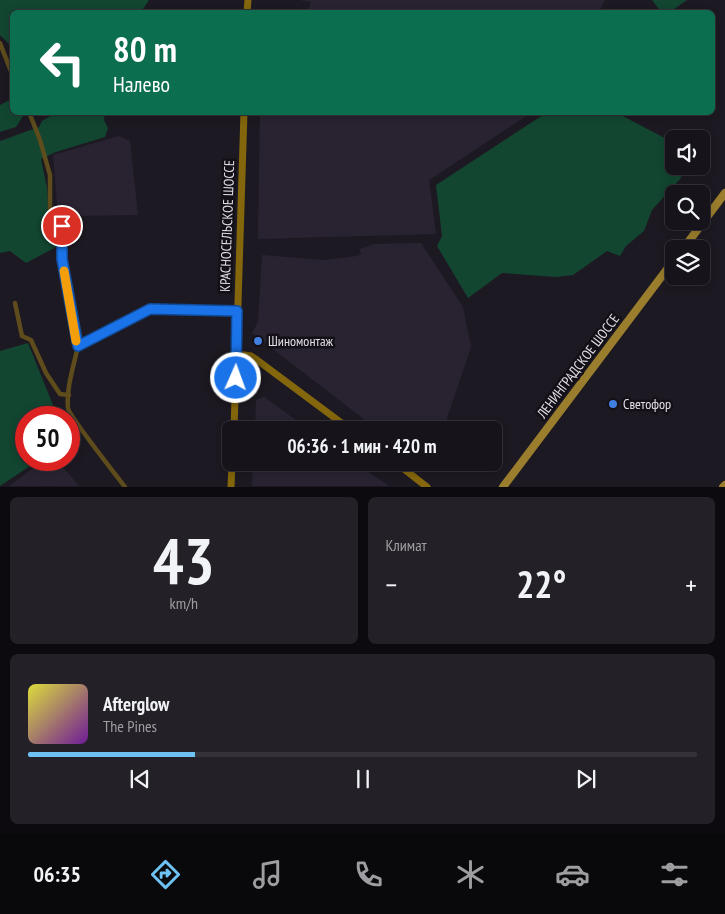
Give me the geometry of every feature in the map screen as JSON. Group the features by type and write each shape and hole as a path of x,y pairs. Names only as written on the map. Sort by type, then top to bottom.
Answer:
{"main road":[{"name":"КРАСНОСЕЛЬСКОЕ ШОССЕ","path":"234,421 244,115"},
{"path":"690,240 725,193"},
{"name":"ЛЕНИНГРАДСКОЕ ШОССЕ","path":"503,486 665,272"},
{"path":"237,354 251,356 339,421"},
{"path":"231,486 232,471"},
{"path":"407,471 427,486"}],"street":[{"path":"0,43 10,69"},
{"path":"30,115 50,175 50,211 57,223 62,226 62,259 78,346 68,395 68,408 71,418 84,431 125,486"},
{"path":"15,303 22,336 31,340 46,373 60,394 68,395"},
{"path":"78,346 150,309 237,311"}],"shaded area":[{"path":"299,0 605,0 600,10 308,10 311,2"},
{"path":"260,115 528,115 429,180 436,234 258,239"},
{"path":"119,136 130,141 138,215 58,216 53,155"},
{"path":"421,243 463,307 471,347 446,421 366,421 252,333 258,322 262,255 323,260 357,256 361,254 360,249 374,244"},
{"path":"264,397 297,421 255,421 256,400"},
{"path":"29,471 66,471 79,486 9,486"},
{"path":"253,471 367,471 389,486 252,486"}],"green space":[{"path":"0,0 149,0 142,10 10,10 10,45 0,35"},
{"path":"652,0 687,0 673,10 660,10"},
{"path":"10,100 10,115 24,115 16,127 0,132 0,105"},
{"path":"52,115 105,115 104,120 108,128 105,137 56,152 41,159 47,188 49,224 58,246 26,263 10,251 0,253 0,141 39,127 42,121"},
{"path":"543,115 621,115 665,138 665,175 682,175 675,185 665,185 665,196 652,210 644,231 626,246 620,256 607,251 573,275 556,277 502,273 468,298 437,246 442,236 436,185"},
{"path":"28,343 53,405 15,406 15,471 22,471 0,486 0,351"}],"slow traffic":[{"path":"64,271 76,341"}],"place":[{"name":"Шиномонтаж","path":"258,341"},
{"name":"Светофор","path":"613,404"}],"route":[{"path":"62,226 62,259 78,346 150,309 237,311 236,378"}]}
